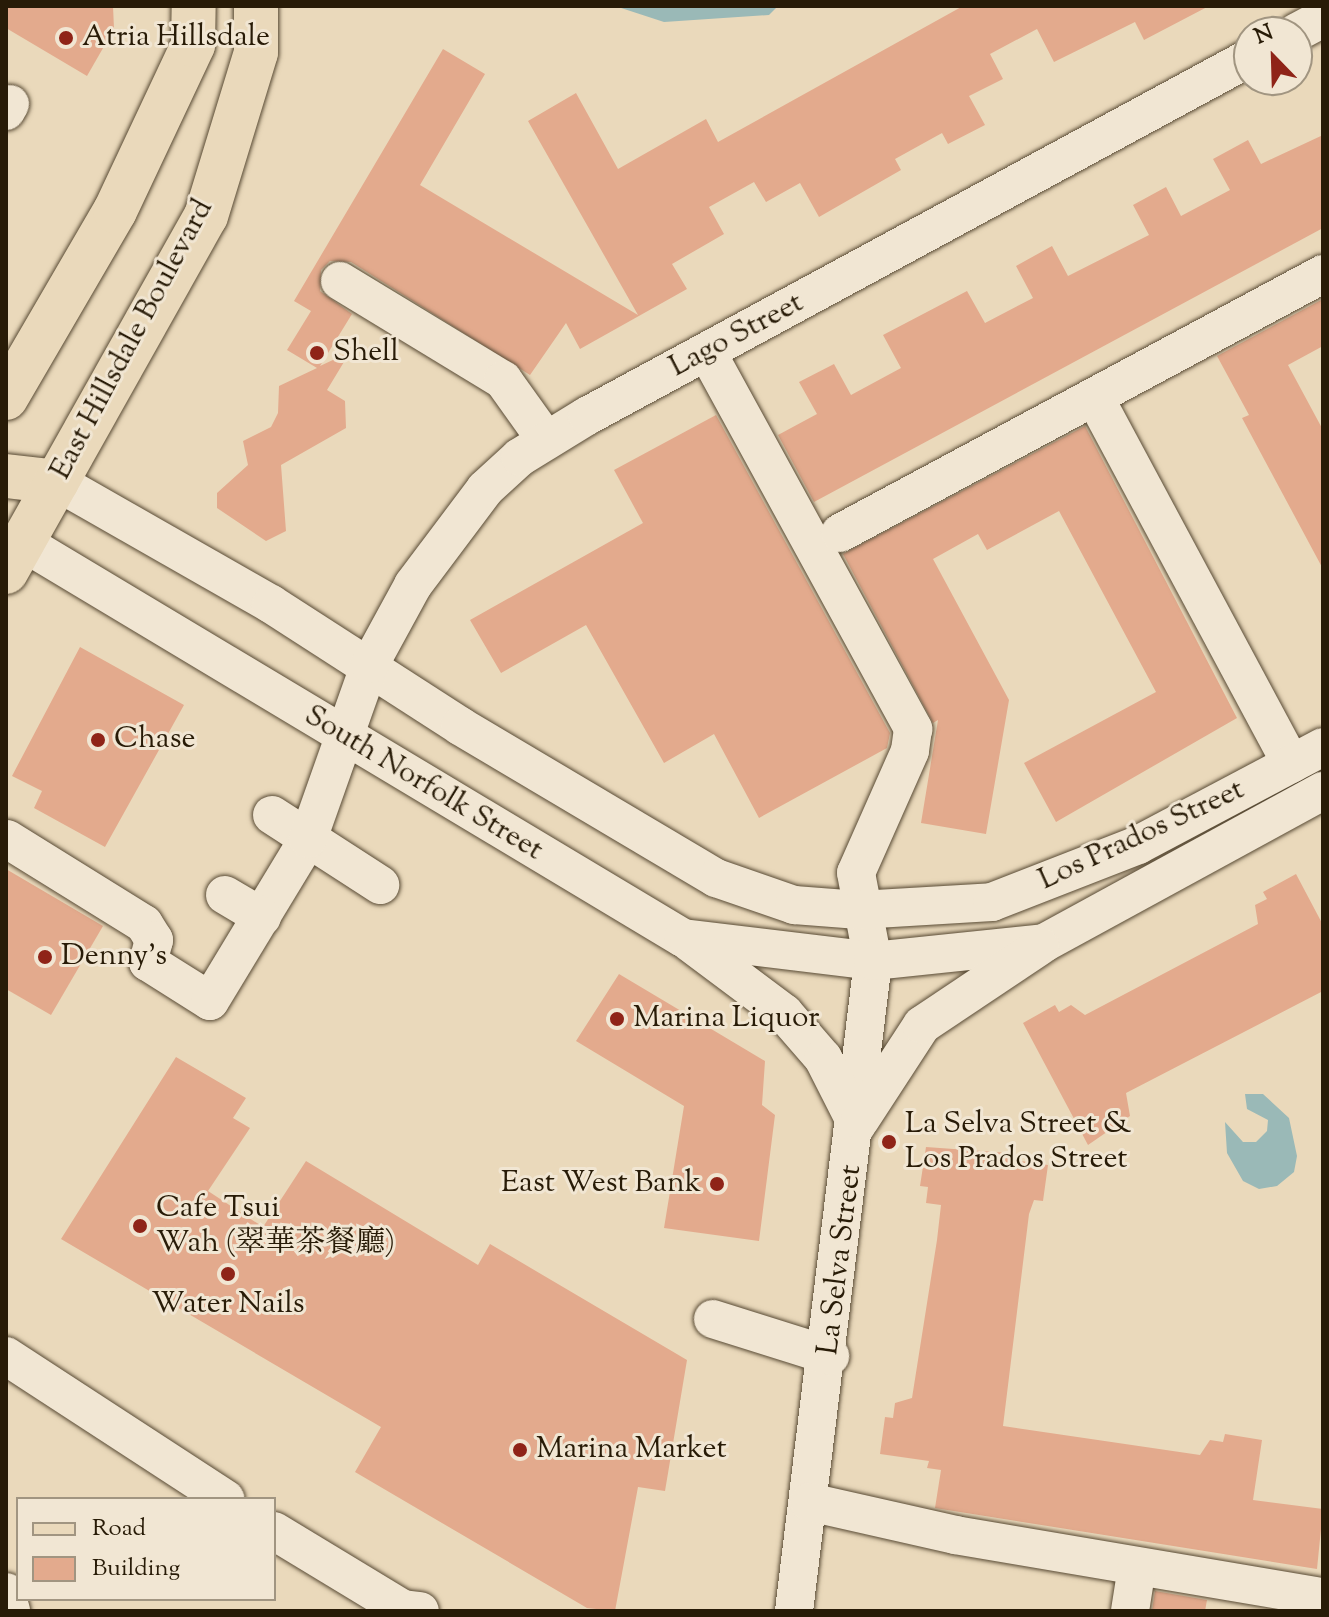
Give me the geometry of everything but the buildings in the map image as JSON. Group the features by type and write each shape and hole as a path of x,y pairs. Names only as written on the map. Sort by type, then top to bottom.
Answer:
{"main road":[{"path":"6,398 115,211 193,45 194,6"},
{"name":"East Hillsdale Boulevard","path":"12,545 57,482 206,216 256,52 256,6"},
{"path":"6,476 57,482"}],"street":[{"name":"Lago Street","path":"7,839 144,924 154,940 148,962 210,1001 308,839 370,664 448,533 485,489 546,440 1233,67"},
{"path":"840,533 1323,274"},
{"path":"340,281 503,380 546,440"},
{"name":"La Selva Street","path":"707,352 913,729 910,751 856,873 859,910 873,961 830,1356 794,1611"},
{"path":"1095,398 1307,755"},
{"path":"57,482 370,664 460,726 716,878 794,905 859,910"},
{"name":"South Norfolk Street","path":"12,545 683,938 873,961"},
{"name":"Los Prados Street","path":"859,910 992,902 1029,890 1138,845 1307,755"},
{"name":"Los Prados Street","path":"873,961 1044,943 1323,791"},
{"path":"272,815 380,885"},
{"path":"225,895 262,917"},
{"path":"683,938 784,1013 823,1058 857,1125"},
{"path":"857,1125 922,1025 1044,943"},
{"path":"713,1319 830,1356"},
{"path":"6,1356 222,1497"},
{"path":"809,1502 1137,1567 1220,1596 1323,1598"},
{"path":"276,1532 403,1609 420,1611"},
{"path":"1130,1611 1137,1567"},
{"path":"6,1592 11,1611"}],"water":[{"path":"615,6 778,6 769,15 664,22"},
{"path":"1245,1094 1263,1094 1289,1118 1297,1156 1294,1172 1277,1186 1259,1189 1243,1181 1227,1153 1225,1122 1243,1142 1256,1142 1267,1131 1268,1120 1247,1109"}],"place":[{"name":"Atria Hillsdale","path":"66,38"},
{"name":"Shell","path":"317,353"},
{"name":"Chase","path":"98,740"},
{"name":"Denny's","path":"45,957"},
{"name":"Marina Liquor","path":"617,1019"},
{"name":"La Selva Street & Los Prados Street","path":"889,1142"},
{"name":"East West Bank","path":"717,1184"},
{"name":"Cafe Tsui Wah (翠華茶餐廳)","path":"140,1226"},
{"name":"Water Nails","path":"228,1274"},
{"name":"Marina Market","path":"520,1450"}]}
